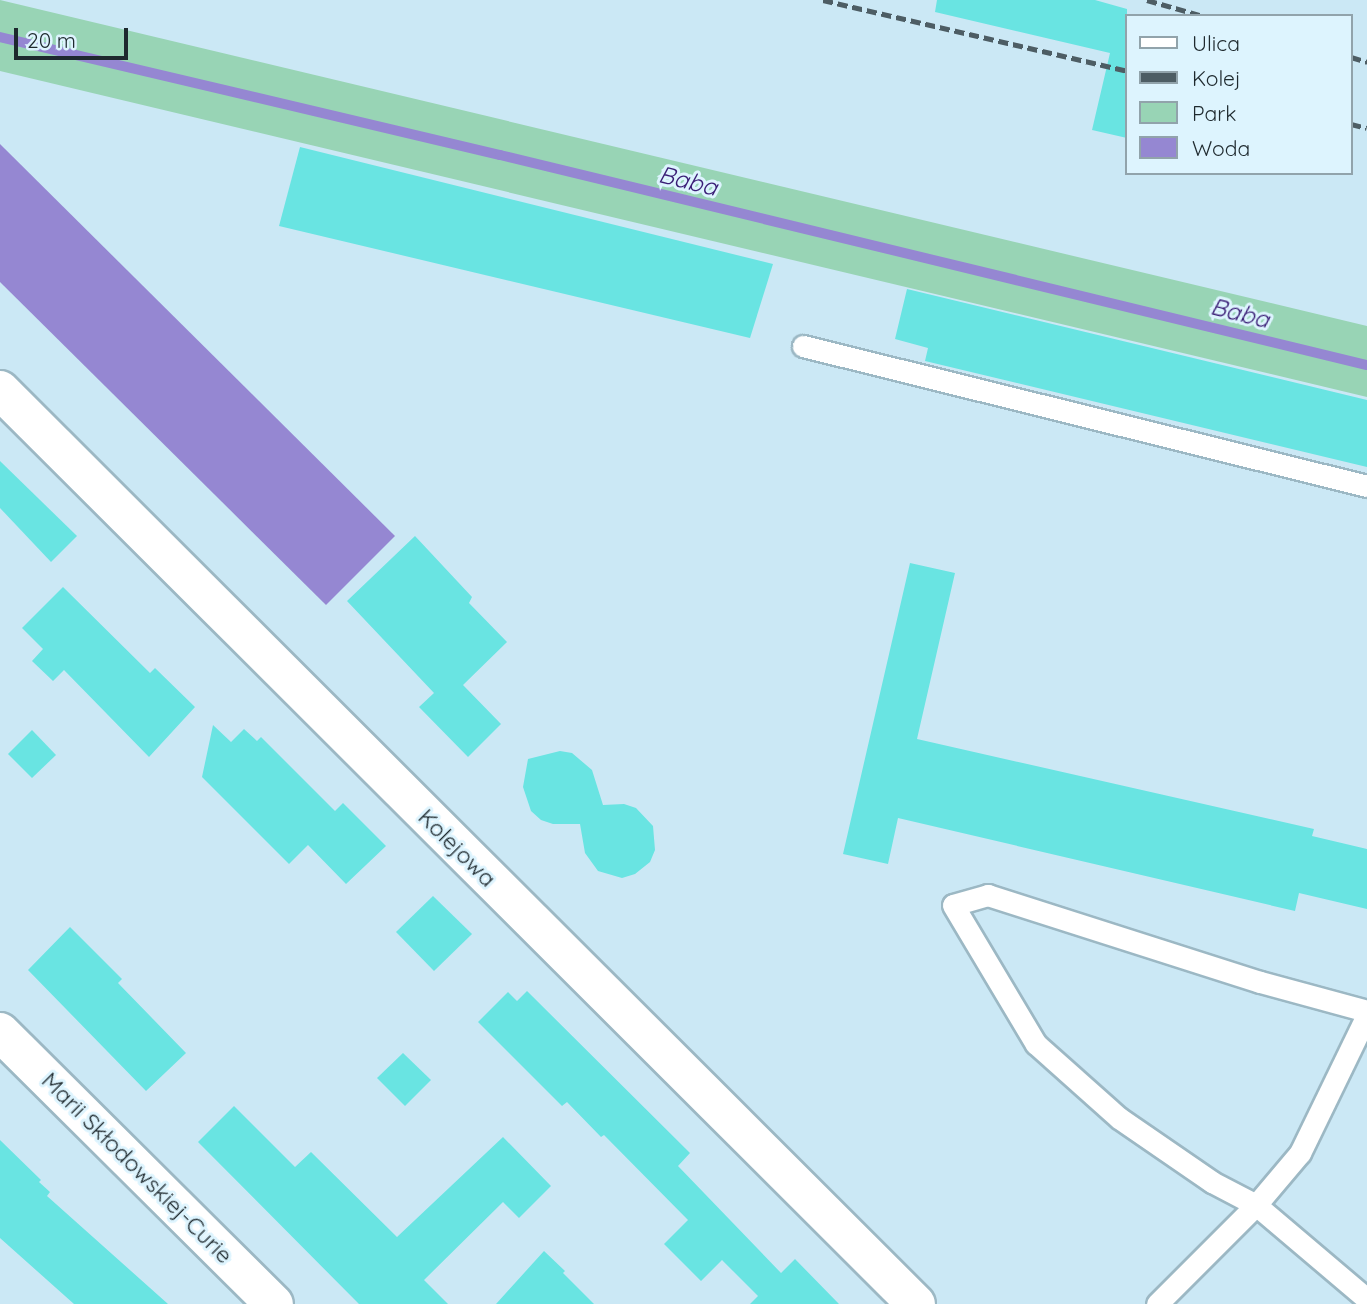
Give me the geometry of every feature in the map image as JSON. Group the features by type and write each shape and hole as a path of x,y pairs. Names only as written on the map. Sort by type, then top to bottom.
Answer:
{"street":[{"name":"Kolejowa","path":"0,390 916,1304"},
{"name":"Marii Skłodowskiej-Curie","path":"0,1032 274,1304"}],"lane":[{"path":"803,346 1367,486"},
{"path":"1157,1304 1256,1205 1300,1153 1367,1013 1247,978 988,895 953,905 1036,1044 1119,1118 1212,1182 1256,1205 1367,1299"}],"green space":[{"path":"0,0 1367,326 1367,397 0,71"}],"water":[{"path":"0,144 395,536 326,605 0,282"}],"building":[{"path":"937,0 1095,0 1127,9 1126,138 1092,130 1110,53 935,12"},
{"path":"300,147 773,264 750,338 279,226"},
{"path":"907,289 1367,400 1367,467 925,361 928,348 895,339"},
{"path":"0,461 77,536 51,562 0,508"},
{"path":"415,536 472,597 469,603 507,642 463,685 501,724 468,757 419,707 434,693 347,601"},
{"path":"910,563 955,573 917,739 1314,829 1312,836 1367,849 1367,909 1299,893 1295,911 898,818 888,864 843,854"},
{"path":"63,587 150,673 155,668 195,707 149,757 64,670 53,681 32,661 43,649 22,628"},
{"path":"213,725 231,742 244,729 257,741 261,737 335,811 343,803 386,846 346,884 308,845 289,864 202,777"},
{"path":"32,730 56,755 32,778 8,754"},
{"path":"560,751 572,753 592,770 603,805 624,804 636,808 653,826 655,850 650,862 635,874 622,878 598,871 585,853 580,824 553,824 541,820 531,811 523,787 528,759"},
{"path":"433,896 472,934 434,971 396,932"},
{"path":"70,927 122,979 118,983 186,1053 146,1091 28,970"},
{"path":"527,991 690,1153 678,1166 781,1273 795,1259 839,1304 750,1304 758,1296 722,1260 701,1281 664,1244 688,1220 604,1135 601,1137 567,1102 562,1106 478,1022 508,992 517,1001"},
{"path":"403,1053 431,1080 405,1106 377,1078"},
{"path":"234,1106 295,1167 311,1152 397,1237 503,1137 551,1186 519,1218 503,1202 424,1280 448,1304 359,1304 198,1142"},
{"path":"0,1140 41,1180 39,1182 50,1192 47,1196 168,1304 74,1304 0,1238"},
{"path":"544,1251 565,1271 563,1273 594,1304 496,1304"}],"waterway":[{"name":"Baba","path":"0,37 1367,365"}],"railway":[{"path":"823,0 1126,71"},
{"path":"1147,0 1196,14"},
{"path":"1353,58 1367,62"},
{"path":"1353,124 1367,128"}]}
